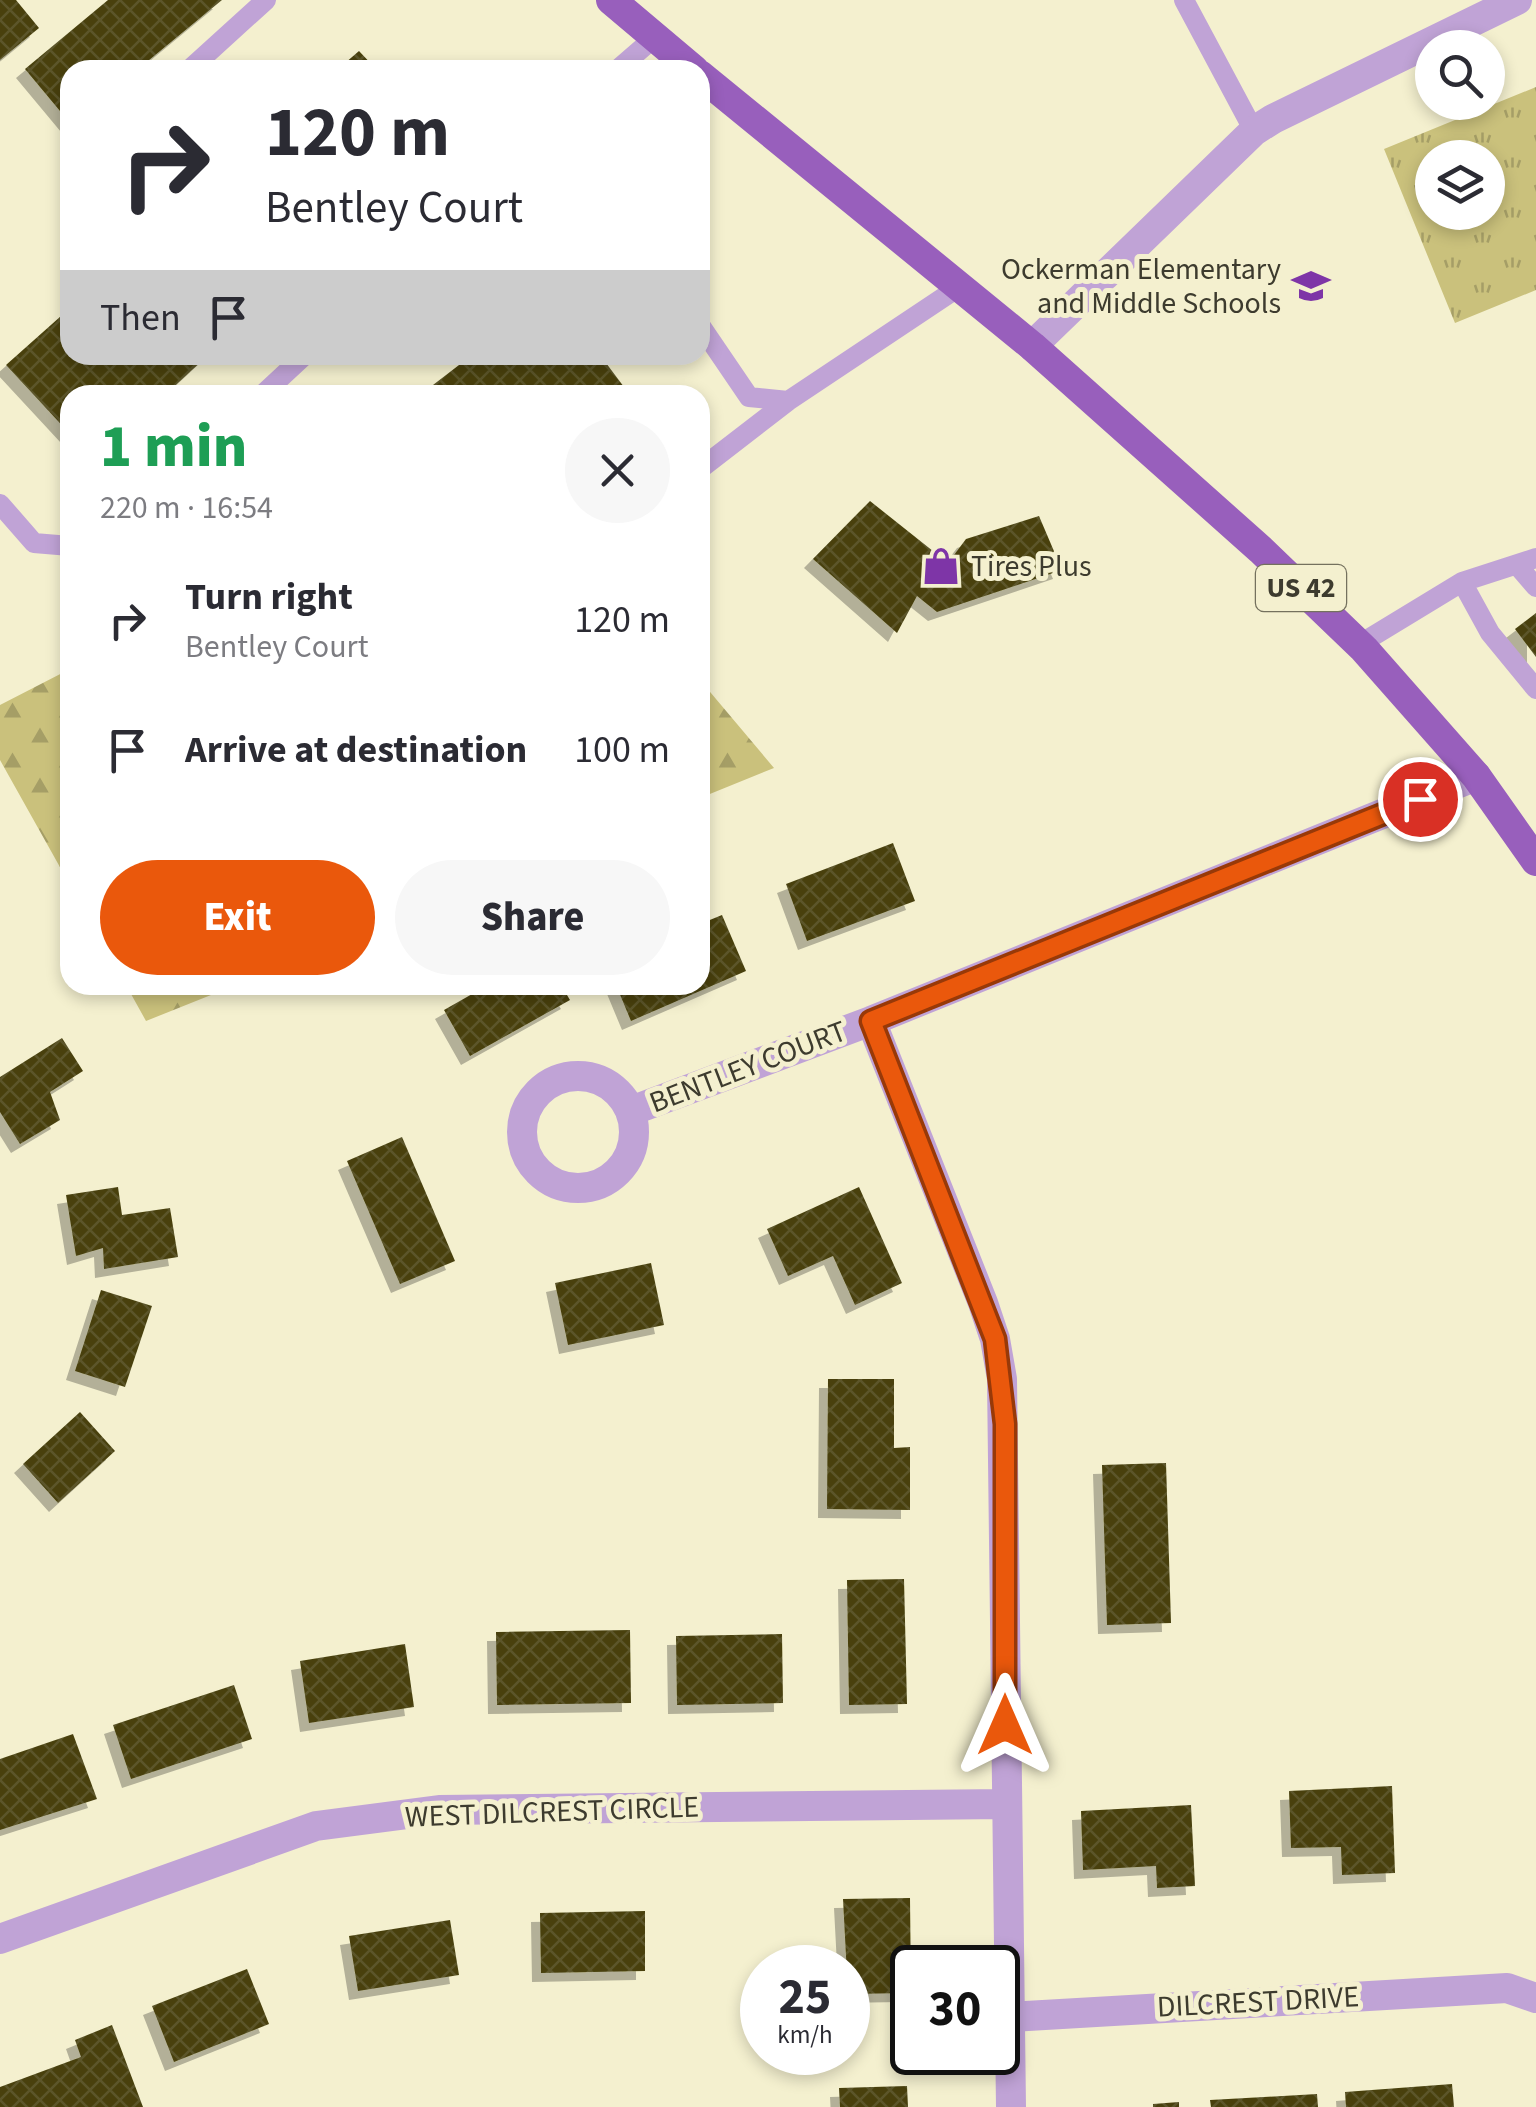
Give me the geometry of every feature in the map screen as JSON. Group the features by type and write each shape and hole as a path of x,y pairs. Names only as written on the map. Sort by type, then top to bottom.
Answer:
{"main road":[{"path":"611,0 682,60"},
{"name":"US 42","path":"710,84 1032,346 1261,550 1360,644 1476,776 1533,850"}],"street":[{"path":"1032,346 1254,131 1517,0"},
{"name":"BENTLEY COURT","path":"631,1111 871,1021 1476,776"},
{"path":"871,1021 983,1303 995,1339 1002,1380 1008,1945"},
{"name":"WEST DILCREST CIRCLE","path":"0,1940 316,1826 440,1810 1005,1804"},
{"name":"DILCREST DRIVE","path":"1506,1988 1536,1972"},
{"name":"DILCREST DRIVE","path":"1020,2015 1506,1988 1536,1998"},
{"path":"1011,2075 1011,2107"}],"lane":[{"path":"199,60 266,0"},
{"path":"1184,0 1254,131"},
{"path":"628,60 655,37"},
{"path":"710,461 788,400 958,287"},
{"path":"710,340 749,397 788,400"},
{"path":"273,385 294,365"},
{"path":"0,504 34,543 60,545"},
{"path":"1360,644 1462,582 1526,561 1536,587"},
{"path":"1462,582 1490,633 1536,689"}],"green space":[{"path":"1536,87 1536,290 1455,323 1417,230 1505,230 1505,140 1415,140 1415,225 1384,149 1455,120 1505,120 1505,100"},
{"path":"60,674 60,867 0,760 0,705"},
{"path":"710,692 774,768 710,794"},
{"path":"132,995 211,995 146,1021"}],"building":[{"path":"0,0 16,0 39,28 0,60"},
{"path":"108,0 222,0 149,60 60,60 60,111 25,69"},
{"path":"359,51 368,60 349,60"},
{"path":"60,317 60,365 197,365 176,385 60,385 60,423 6,365"},
{"path":"459,365 608,365 622,385 433,385"},
{"name":"Tires Plus","path":"870,501 948,563 966,539 1039,516 1062,570 937,612 917,596 897,633 813,559"},
{"path":"1536,613 1536,657 1515,629"},
{"path":"893,843 915,901 807,941 786,884"},
{"path":"722,915 746,971 710,987 710,920"},
{"path":"470,995 567,995 570,1000 470,1056 444,1010"},
{"path":"620,995 691,995 631,1021"},
{"path":"62,1038 83,1071 50,1092 60,1120 20,1144 0,1112 0,1077"},
{"path":"402,1137 455,1261 400,1284 347,1161"},
{"path":"118,1187 122,1215 170,1208 178,1257 104,1269 103,1248 76,1256 66,1195"},
{"path":"859,1187 902,1283 855,1305 833,1256 788,1276 767,1229"},
{"path":"651,1263 664,1325 568,1345 555,1283"},
{"path":"101,1290 152,1306 125,1387 75,1371"},
{"path":"828,1379 894,1379 894,1448 910,1447 910,1510 827,1509"},
{"path":"80,1412 115,1451 58,1503 23,1464"},
{"path":"1166,1463 1171,1623 1107,1625 1102,1465"},
{"path":"904,1579 907,1704 849,1705 847,1580"},
{"path":"630,1630 631,1703 497,1705 496,1632"},
{"path":"782,1634 783,1703 677,1705 676,1636"},
{"path":"405,1644 414,1707 309,1723 300,1661"},
{"path":"234,1685 252,1739 131,1779 113,1725"},
{"path":"73,1734 97,1799 0,1830 0,1759"},
{"path":"1392,1786 1395,1873 1342,1875 1341,1847 1291,1848 1289,1791"},
{"path":"1191,1805 1195,1886 1157,1888 1156,1866 1083,1870 1081,1811"},
{"path":"910,1898 910,1945 890,1945 890,1993 870,1994 870,1945 845,1945 843,1899"},
{"path":"645,1911 645,1971 541,1973 540,1913"},
{"path":"450,1920 459,1975 358,1991 349,1936"},
{"path":"247,1969 269,2024 174,2062 152,2006"},
{"path":"112,2025 143,2107 0,2107 0,2087 81,2057 75,2040"},
{"path":"1452,2084 1454,2107 1346,2107 1345,2092"},
{"path":"907,2086 908,2107 840,2107 839,2088"},
{"path":"1317,2094 1318,2107 1211,2107 1210,2100"},
{"path":"1179,2102 1179,2107 1153,2107 1153,2104"}],"place":[{"name":"Ockerman Elementary and Middle Schools","path":"1311,286"},
{"name":"Tires Plus","path":"941,566"}],"route":[{"path":"1005,1725 1005,1424 995,1339 871,1021 1420,799"}]}
